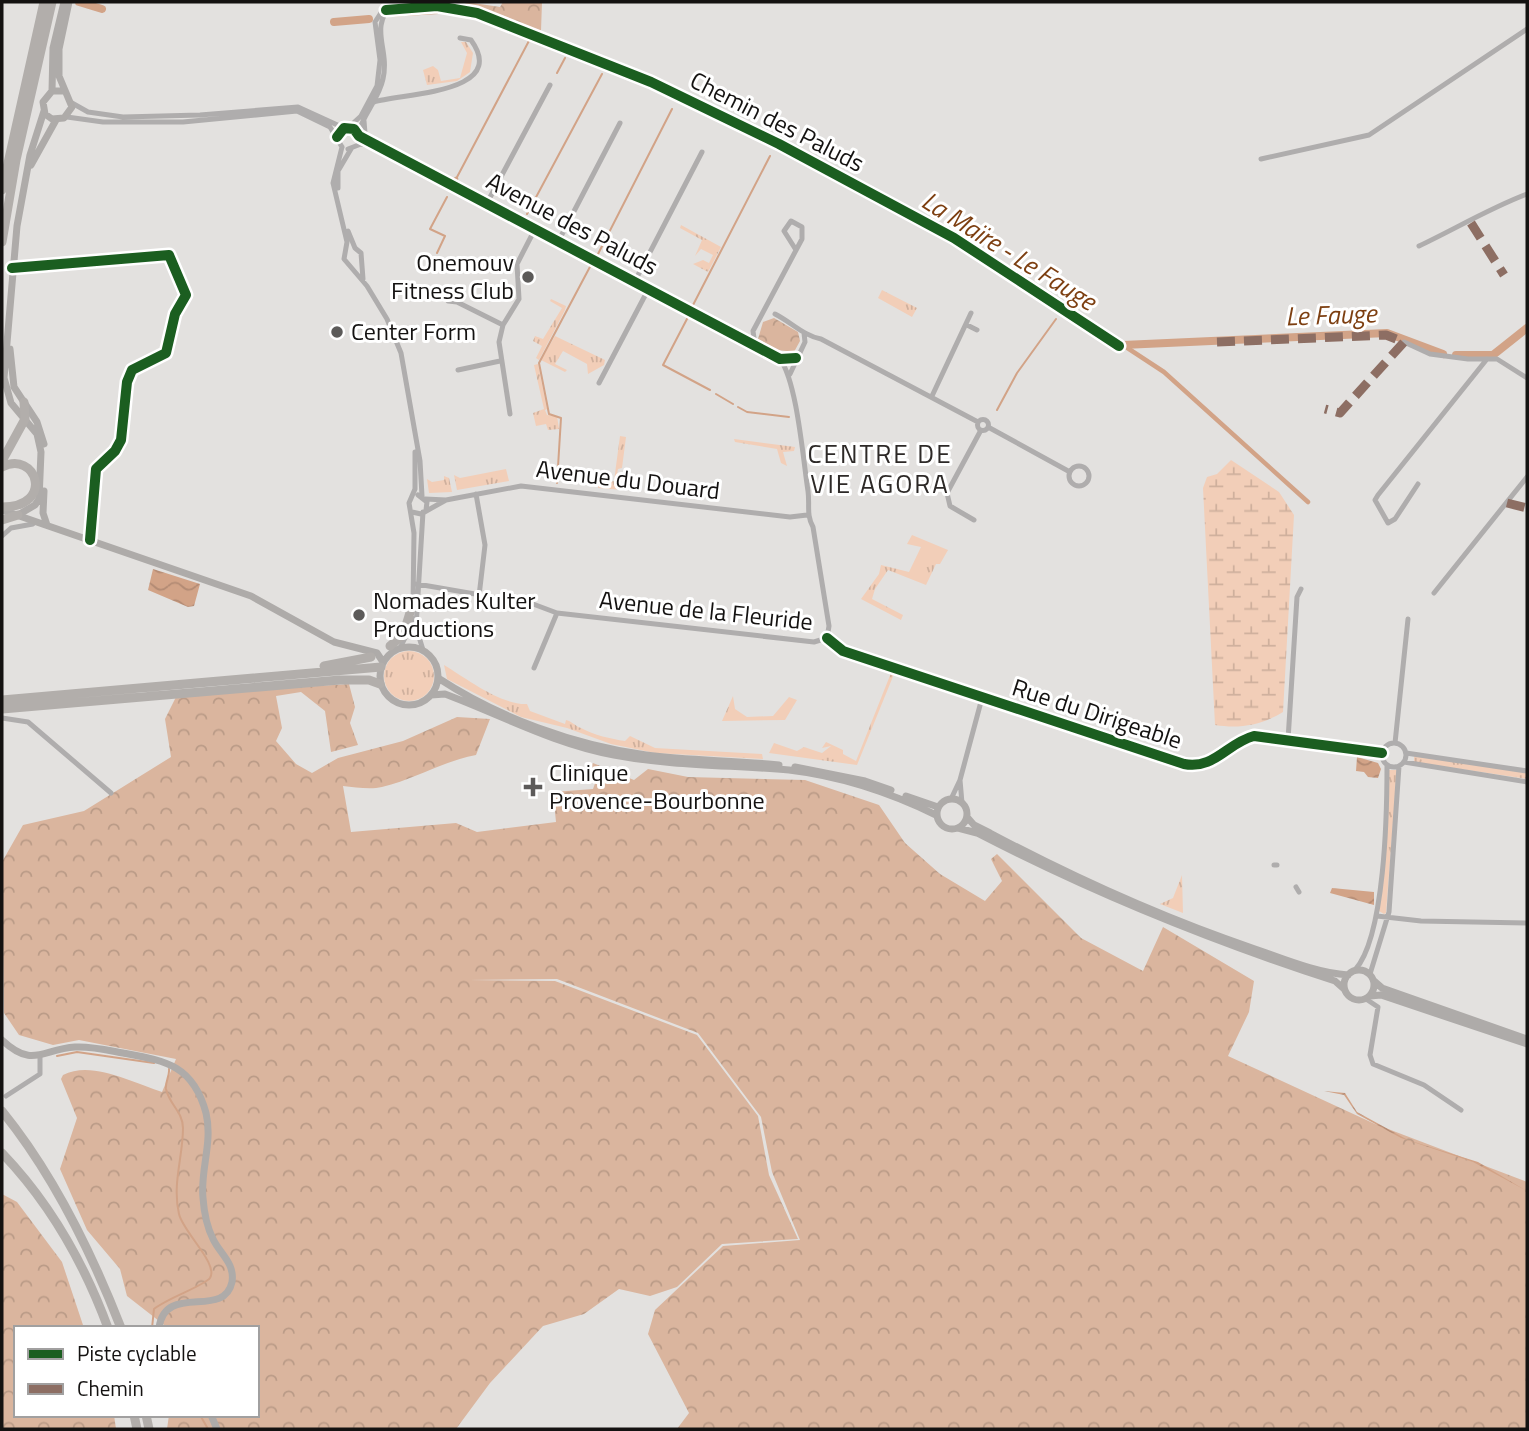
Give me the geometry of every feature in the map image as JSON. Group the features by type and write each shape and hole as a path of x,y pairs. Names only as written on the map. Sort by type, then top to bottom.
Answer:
{"highway":[{"path":"2,190 44,2"},
{"path":"2,242 16,160 52,2"},
{"path":"2,461 25,419 24,402"},
{"path":"2,467 10,463 20,464 31,472 36,483 33,495 27,502 2,509"},
{"path":"2,520 18,515"},
{"path":"395,648 403,635 413,603"},
{"path":"278,675 371,657"},
{"path":"2,700 278,675 370,670 382,665"},
{"path":"2,709 329,681 369,680 380,684"},
{"path":"2,1111 63,1201 83,1238 120,1326"},
{"path":"2,1153 42,1199 70,1245 95,1293 107,1326"}],"main road":[{"path":"28,172 56,120 67,117 72,103 63,91 59,49 66,2"},
{"path":"34,521 35,505 41,490 41,452 37,434 11,403 4,379 12,268 28,172 44,111 43,102 52,91 53,48 66,2"},
{"path":"52,91 63,91"},
{"path":"44,111 56,120"},
{"path":"10,302 10,374 43,435 43,513 47,524"},
{"path":"18,515 35,505"},
{"path":"2,509 251,596 344,645 377,653 382,665 380,684 388,698 402,705 421,703 431,695 438,678 433,660 423,650 344,645"},
{"path":"34,521 43,513"},
{"path":"382,665 395,648"},
{"path":"438,678 516,718 590,744 646,755 815,769 865,781 937,811 945,828 977,833 1094,892 1279,963 1335,981 1353,999 1381,995 1527,1042"},
{"path":"431,695 445,694 550,738 612,755 679,764 792,771 869,788 937,811"},
{"path":"937,811 951,799 962,803 967,817 974,825 1068,874 1223,938 1335,974 1351,972 1372,977 1382,988 1527,1042"},
{"path":"958,828 967,817"},
{"path":"1344,989 1351,972"},
{"path":"1368,998 1372,977"},
{"path":"2,1040 21,1054 40,1057 63,1049 87,1047 160,1060 184,1073 201,1100 207,1117 209,1150 202,1185 204,1203 212,1237 231,1268 232,1284 224,1295 216,1299 171,1306 162,1314 159,1326"}],"street":[{"path":"337,137 361,116 377,86 380,60 376,22 387,2"},
{"path":"363,280 362,253 355,247 337,184 338,172 353,148 364,118 382,83 385,63 379,29 386,10 393,2"},
{"name":"Chemin des Paluds","path":"386,10 437,6 477,13 651,82 779,144 954,237 1119,346"},
{"path":"1261,159 1369,135 1527,29"},
{"path":"374,102 392,96 460,86 473,78 478,70 478,52 471,40 460,38"},
{"path":"382,83 392,96"},
{"path":"487,203 550,85"},
{"path":"72,103 88,112 122,117 200,115 298,107 358,135"},
{"path":"67,117 103,122 183,122 297,111 330,127 337,137 341,147 333,183 346,250 344,259 363,280 387,319 401,354 425,511 417,584 416,627 423,650"},
{"name":"Avenue des Paluds","path":"364,118 367,137 390,151"},
{"path":"559,240 620,123"},
{"name":"Avenue des Paluds","path":"358,135 780,359"},
{"name":"Avenue des Paluds","path":"353,148 365,144 390,151"},
{"path":"341,147 353,148"},
{"path":"635,281 702,152"},
{"path":"1419,246 1471,223 1499,205 1527,194"},
{"path":"755,345 753,331 802,239 802,227 791,221 784,231 796,250"},
{"path":"510,414 499,342 503,325 519,299 515,269 536,229"},
{"path":"346,250 355,247"},
{"path":"12,268 169,254 185,299 178,307 166,353 136,366 129,375 121,440 115,451 96,469 90,540"},
{"path":"349,265 355,266 362,261"},
{"path":"600,383 649,288"},
{"path":"441,292 448,301 457,302 503,325"},
{"path":"769,299 775,314 804,333 932,396 985,428 1070,472"},
{"path":"932,396 971,313"},
{"path":"760,318 775,314"},
{"path":"967,325 977,330"},
{"path":"734,334 753,331"},
{"path":"790,377 805,342 804,333"},
{"path":"805,342 816,338"},
{"path":"1404,342 1430,354 1507,362 1527,378"},
{"path":"796,358 780,359 790,377 808,491 807,515 814,534 829,626 827,638"},
{"path":"1418,484 1395,519 1388,523 1375,500 1378,495 1487,359"},
{"path":"458,370 500,361"},
{"path":"974,520 950,506 947,493 985,428"},
{"path":"413,603 412,512 409,503 415,489 414,438"},
{"path":"1070,472 1079,466 1087,470 1087,481 1080,485"},
{"path":"1070,472 1071,481 1080,485"},
{"path":"1434,593 1527,477"},
{"path":"1080,485 1082,494"},
{"name":"Avenue du Douard","path":"425,511 446,500 521,486 790,517 807,515"},
{"path":"476,494 485,545 479,596"},
{"name":"Avenue du Douard","path":"412,498 446,500"},
{"path":"412,512 425,511"},
{"path":"2,536 11,528 33,524 34,521"},
{"name":"Avenue de la Fleuride","path":"417,584 533,604 557,613 814,642 827,638 843,650 982,698"},
{"path":"1301,589 1297,597 1288,740 1382,753"},
{"path":"534,668 557,613"},
{"path":"1395,743 1408,619"},
{"path":"951,799 960,780 982,698"},
{"name":"Rue du Dirigeable","path":"982,698 1184,764 1200,766 1213,761 1241,739 1254,736 1288,740"},
{"path":"2,718 28,722 111,793"},
{"path":"1382,753 1386,746 1395,743"},
{"path":"1395,743 1406,752 1527,771"},
{"path":"1372,977 1388,918 1401,764 1406,752"},
{"path":"1351,972 1361,963 1377,916 1387,766 1382,753"},
{"path":"1387,766 1401,764 1527,782"},
{"path":"960,780 962,803"},
{"path":"1377,916 1527,923"},
{"path":"1368,998 1378,1007 1370,1055 1373,1064 1424,1085 1461,1110"},
{"path":"6,1097 40,1074 40,1057"}],"green space":[{"path":"467,2 500,7 503,2 542,2 541,31 463,5"},
{"path":"461,42 466,42 473,53 470,72 457,81 427,85 423,70 433,66 438,70 441,81 460,78 467,53"},
{"path":"681,225 721,247 708,272 693,264 703,260 709,263 713,255 701,249 695,256 702,240 680,228"},
{"path":"882,290 917,308 912,317 878,298"},
{"path":"551,299 566,306 539,360 536,358 542,346 533,341 535,336 543,339 562,308 550,301"},
{"path":"774,318 798,332 800,341 794,352 778,350 758,339 763,322"},
{"path":"555,336 605,360 604,365 588,374 587,364 563,351 555,364 567,370 565,372 541,360"},
{"path":"538,364 547,409 545,410 547,415 557,416 559,429 548,430 546,424 536,426 533,413 544,409 534,365"},
{"path":"620,436 626,437 622,468 618,469 617,474 625,476 624,490 598,488 598,485 614,481"},
{"path":"734,439 795,447 794,451 783,452 787,466 781,463 777,449 735,442"},
{"path":"1231,460 1279,492 1294,515 1283,712 1259,723 1233,726 1215,725 1203,488 1207,477 1217,474"},
{"path":"506,469 509,481 457,490 454,475 460,478"},
{"path":"444,476 449,478 452,492 429,493 427,479 432,482 444,480"},
{"path":"912,535 948,550 940,564 936,564 926,585 888,570 875,589 872,599 903,615 901,620 861,599 879,574 881,565 909,572 921,547 907,544"},
{"path":"409,651 427,658 434,676 427,694 409,701 391,694 384,676 391,658"},
{"path":"444,665 495,696 527,704 530,711 565,724 566,720 603,736 625,741 630,736 655,748 762,754 763,759 655,753 611,744 567,728 521,717 447,679"},
{"path":"891,673 894,674 857,765 769,753 774,743 797,751 804,747 822,753 831,746 822,748 826,742 843,750 843,754 856,761"},
{"path":"349,684 355,707 350,723 358,745 331,752 325,711 301,692 276,696 282,728 276,741 296,764 312,773 338,758 403,741 457,717 490,719 476,755 382,787 343,786 351,832 456,823 477,832 556,822 553,792 593,789 598,775 589,771 593,763 634,780 648,769 688,777 805,780 879,805 905,843 940,874 985,901 1002,881 991,859 997,854 1081,938 1143,971 1163,927 1254,981 1249,1012 1228,1056 1375,1124 1527,1182 1527,1429 677,1429 689,1413 648,1334 655,1310 723,1246 800,1240 772,1172 761,1117 698,1033 557,979 469,980 555,981 697,1035 758,1116 769,1175 798,1239 722,1244 677,1287 650,1296 619,1289 584,1314 543,1326 490,1383 456,1429 167,1429 169,1417 259,1417 259,1326 165,1326 127,1296 120,1269 87,1230 60,1169 77,1118 61,1079 63,1075 74,1071 99,1071 162,1092 176,1059 79,1040 53,1045 19,1035 4,1013 2,862 23,825 84,811 171,757 165,719 177,695"},
{"path":"733,696 735,709 747,717 773,716 789,697 797,700 785,720 722,721"},
{"path":"1414,756 1527,772 1527,779 1414,762"},
{"path":"1389,770 1397,770 1384,914 1379,911"},
{"path":"1182,875 1183,913 1160,904 1173,898"},
{"path":"2,1194 17,1202 62,1262 83,1326 14,1326 14,1417 114,1417 116,1429 2,1429"}],"water":[{"path":"153,569 200,584 194,606 188,607 148,590"},
{"path":"1357,757 1378,763 1381,769 1378,778 1356,771"},
{"path":"1332,888 1374,892 1374,905 1330,893"},
{"path":"1324,1091 1345,1093 1357,1112 1408,1140 1478,1162 1527,1191 1473,1162 1401,1138 1357,1114 1344,1095"}],"waterway":[{"path":"79,2 102,9"},
{"path":"417,5 429,4"},
{"path":"445,5 455,5"},
{"path":"388,16 455,12 505,27"},
{"name":"La Maïre - Le Fauge","path":"494,17 603,60"},
{"path":"334,22 369,19"},
{"path":"456,179 531,37"},
{"path":"557,73 565,58"},
{"path":"615,70 721,119"},
{"path":"527,214 602,74"},
{"name":"La Maïre - Le Fauge","path":"678,93 774,139"},
{"path":"597,256 672,109"},
{"path":"742,129 796,156"},
{"name":"La Maïre - Le Fauge","path":"785,145 802,154"},
{"path":"692,307 770,156"},
{"name":"La Maïre - Le Fauge","path":"844,176 966,242 1164,372 1308,502"},
{"path":"437,253 445,236 430,229 447,197"},
{"path":"557,483 561,418 549,414 539,363 592,263"},
{"path":"688,317 663,365 710,390"},
{"path":"997,410 1017,373 1056,319"},
{"name":"Le Fauge","path":"1456,355 1493,355 1527,328"},
{"name":"Le Fauge","path":"1123,345 1387,333 1443,354"},
{"path":"716,394 733,404"},
{"path":"738,407 747,412 789,417"},
{"path":"57,1056 77,1052 154,1063"},
{"path":"152,1326 154,1309 206,1281 211,1272 210,1265 179,1214 177,1181 183,1128 181,1117 166,1089 169,1069"},
{"path":"201,1417 208,1429"}],"marked path":[{"path":"1471,223 1504,275"},
{"path":"1217,342 1386,335 1404,342 1340,413 1325,409"},
{"path":"1507,503 1527,508"}],"cycle path":[{"path":"386,10 437,6 477,13 651,82 779,144 954,238 1119,346"},
{"path":"337,137 344,128 354,129 359,136 780,359 796,358"},
{"path":"12,268 169,255 186,295 175,314 166,353 132,370 127,382 121,440 115,451 96,469 90,540"},
{"path":"827,638 843,651 1184,764 1195,765 1212,760 1244,739 1254,736 1382,753"}],"place":[{"name":"Onemouv Fitness Club","path":"528,277"},
{"name":"Center Form","path":"337,332"},
{"name":"Nomades Kulter Productions","path":"359,615"},
{"name":"Clinique Provence-Bourbonne","path":"533,787"}],"district":[{"name":"CENTRE DE VIE AGORA","path":"880,469"}]}
